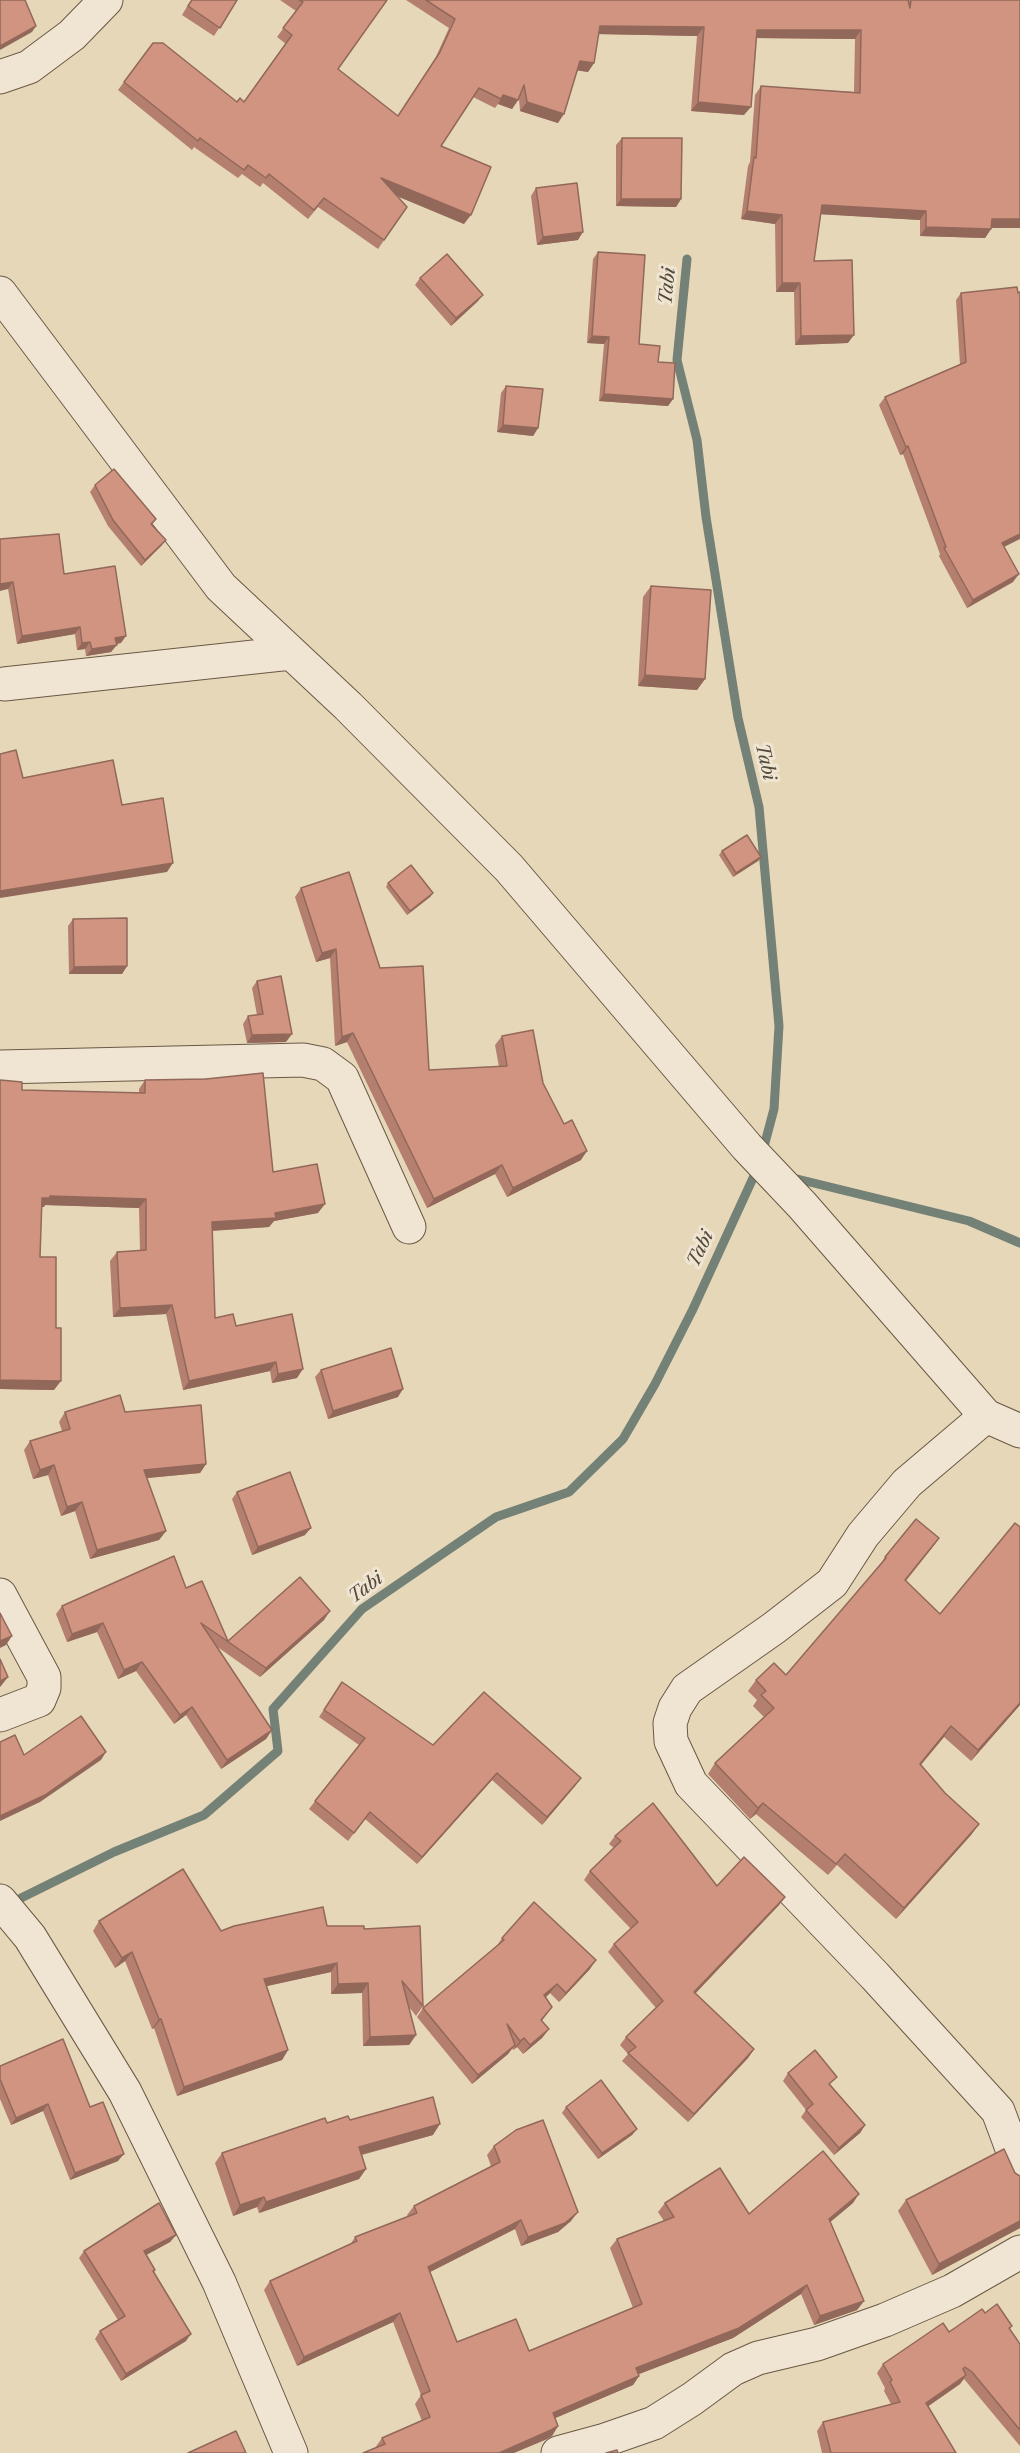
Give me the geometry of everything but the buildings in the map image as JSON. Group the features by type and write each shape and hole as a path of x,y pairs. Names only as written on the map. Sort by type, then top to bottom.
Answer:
{"street":[{"path":"0,77 28,67 72,35 106,0"},
{"path":"0,293 220,586 348,706 509,868 747,1147 802,1205 986,1416 1020,1431"},
{"path":"4,684 291,653"},
{"path":"0,1067 219,1060 303,1060 323,1064 342,1078 409,1227"},
{"path":"986,1416 907,1483 863,1535 832,1583 774,1628 687,1689 675,1708 670,1723 671,1741 691,1785 876,1976 998,2111 1020,2170"},
{"path":"0,1595 44,1677 44,1688 39,1700 0,1715"},
{"path":"0,1901 30,1936 125,2092 219,2282 291,2453"},
{"path":"558,2453 654,2423 733,2369 758,2358 817,2344 885,2320 951,2291 1020,2252"}],"waterway":[{"name":"Tabi","path":"687,259 677,360 697,440 706,517 738,718 759,807 779,1026 774,1109 762,1154"},
{"name":"Tabi","path":"9,1904 114,1852 204,1815 278,1751 273,1709 362,1609 496,1517 569,1492 623,1439 655,1384 692,1311 758,1167"},
{"path":"789,1177 969,1221 1020,1243"}]}
